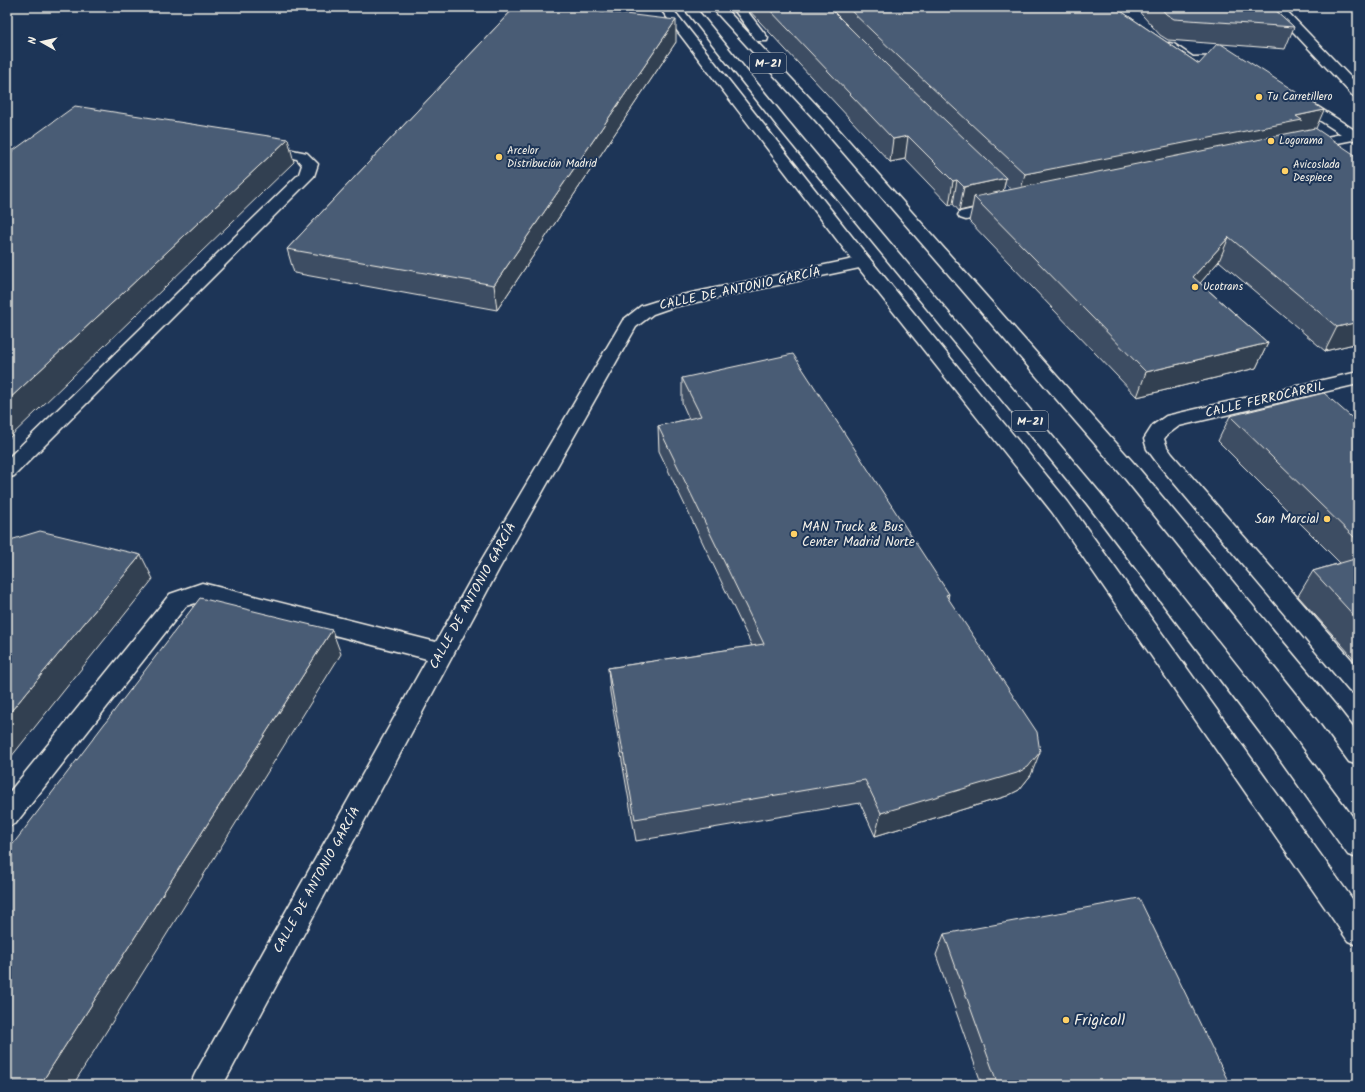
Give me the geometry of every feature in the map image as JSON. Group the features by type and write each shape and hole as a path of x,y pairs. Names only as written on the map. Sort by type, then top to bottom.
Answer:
{"main road":[{"path":"665,7 863,262 1060,507 1358,931"},
{"name":"M-21","path":"688,7 782,123 1094,499 1283,743 1358,846"},
{"name":"M-21","path":"717,7 821,118 1133,475 1328,714 1358,754"},
{"path":"738,7 821,118"},
{"path":"1276,7 1358,93"},
{"path":"1156,40 1190,61 1235,60 1241,64"},
{"path":"1288,94 1356,135"},
{"path":"1285,150 1356,135"},
{"path":"7,471 306,176 310,164 302,156 247,146"},
{"path":"966,216 1016,205"},
{"name":"CALLE DE ANTONIO GARCÍA","path":"206,1085 441,653 629,324 647,310 669,303 863,262"},
{"name":"CALLE FERROCARRIL","path":"1358,378 1172,421 1160,430 1154,439 1157,449 1358,684"},
{"path":"7,816 178,600 202,592 441,653"}],"building":[{"name":"Arcelor Distribución Madrid","path":"515,7 602,7 599,11 676,20 494,285 287,249"},
{"path":"767,7 829,7 888,66 1006,178 964,187 957,180 953,181 908,136 893,139"},
{"path":"847,7 1115,7 1199,64 1217,44 1221,44 1324,110 1296,116 1302,120 1025,174"},
{"path":"1160,7 1272,7 1294,27 1174,19 1166,14"},
{"path":"75,106 288,139 7,401 7,155"},
{"name":"Ucotrans","path":"1315,128 1358,157 1358,322 1337,327 1229,237 1193,277 1268,343 1146,372 974,197"},
{"name":"MAN Truck & Bus Center Madrid Norte","path":"793,354 949,594 946,595 1037,732 1040,752 1028,767 1017,773 881,813 865,780 635,819 608,668 764,644 658,426 701,416 682,378"},
{"path":"1324,393 1358,423 1358,541 1230,416"},
{"path":"40,531 141,555 7,716 7,541"},
{"path":"1358,558 1358,620 1313,571"},
{"path":"200,598 332,630 40,1085 7,1085 7,852"},
{"name":"Frigicoll","path":"1139,898 1230,1085 998,1085 944,934"}],"place":[{"name":"Tu Carretillero","path":"1259,97"},
{"name":"Logorama","path":"1271,141"},
{"name":"Arcelor Distribución Madrid","path":"499,157"},
{"name":"Avicoslada Despiece","path":"1285,171"},
{"name":"Ucotrans","path":"1195,287"},
{"name":"San Marcial","path":"1327,519"},
{"name":"MAN Truck & Bus Center Madrid Norte","path":"794,534"},
{"name":"Frigicoll","path":"1066,1020"}]}
